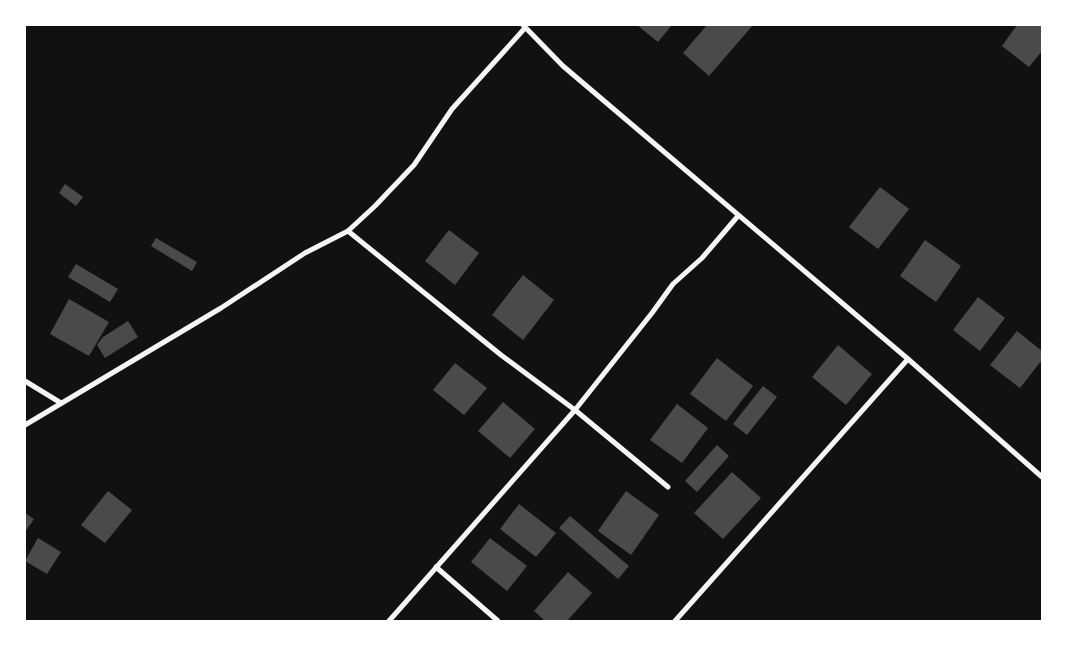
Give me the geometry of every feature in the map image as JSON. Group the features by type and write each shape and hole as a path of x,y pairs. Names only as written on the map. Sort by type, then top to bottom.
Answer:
{"street":[{"path":"25,425 221,308 304,253 348,231 414,165 452,109 524,26 563,66 908,359 1042,477"},
{"path":"389,621 575,410 673,284 702,258 738,216"},
{"path":"348,231 500,355 575,410 668,487"},
{"path":"675,621 908,359"},
{"path":"25,381 61,404"},
{"path":"436,567 498,621"}],"building":[{"path":"637,25 672,25 658,42"},
{"path":"707,25 753,25 709,76 683,53"},
{"path":"1017,25 1042,25 1042,51 1029,67 1002,46"},
{"path":"65,184 83,197 76,206 59,193"},
{"path":"880,187 909,209 878,249 849,227"},
{"path":"449,230 479,253 455,285 425,261"},
{"path":"156,238 197,262 192,271 151,246"},
{"path":"925,240 961,266 936,302 900,276"},
{"path":"76,264 118,289 110,302 68,277"},
{"path":"523,275 554,300 523,340 492,315"},
{"path":"978,297 1005,318 980,351 953,330"},
{"path":"69,299 109,322 89,356 50,334"},
{"path":"128,321 138,337 105,358 97,345 103,337"},
{"path":"1017,331 1042,351 1042,360 1020,388 990,365"},
{"path":"838,345 872,374 846,405 812,377"},
{"path":"717,358 753,386 726,421 690,394"},
{"path":"455,363 487,388 464,415 433,390"},
{"path":"763,386 777,397 747,435 733,424"},
{"path":"503,402 535,429 510,458 478,431"},
{"path":"677,404 708,428 682,463 650,440"},
{"path":"717,445 729,456 697,492 685,481"},
{"path":"732,472 761,498 723,539 694,513"},
{"path":"108,491 132,510 105,543 81,525"},
{"path":"626,491 659,515 631,555 598,531"},
{"path":"519,504 556,533 536,557 500,529"},
{"path":"25,513 34,519 25,532"},
{"path":"570,516 629,566 618,579 559,528"},
{"path":"38,538 61,552 47,574 25,561"},
{"path":"490,538 527,566 507,591 471,562"},
{"path":"568,572 592,593 567,621 545,621 534,611"}]}
